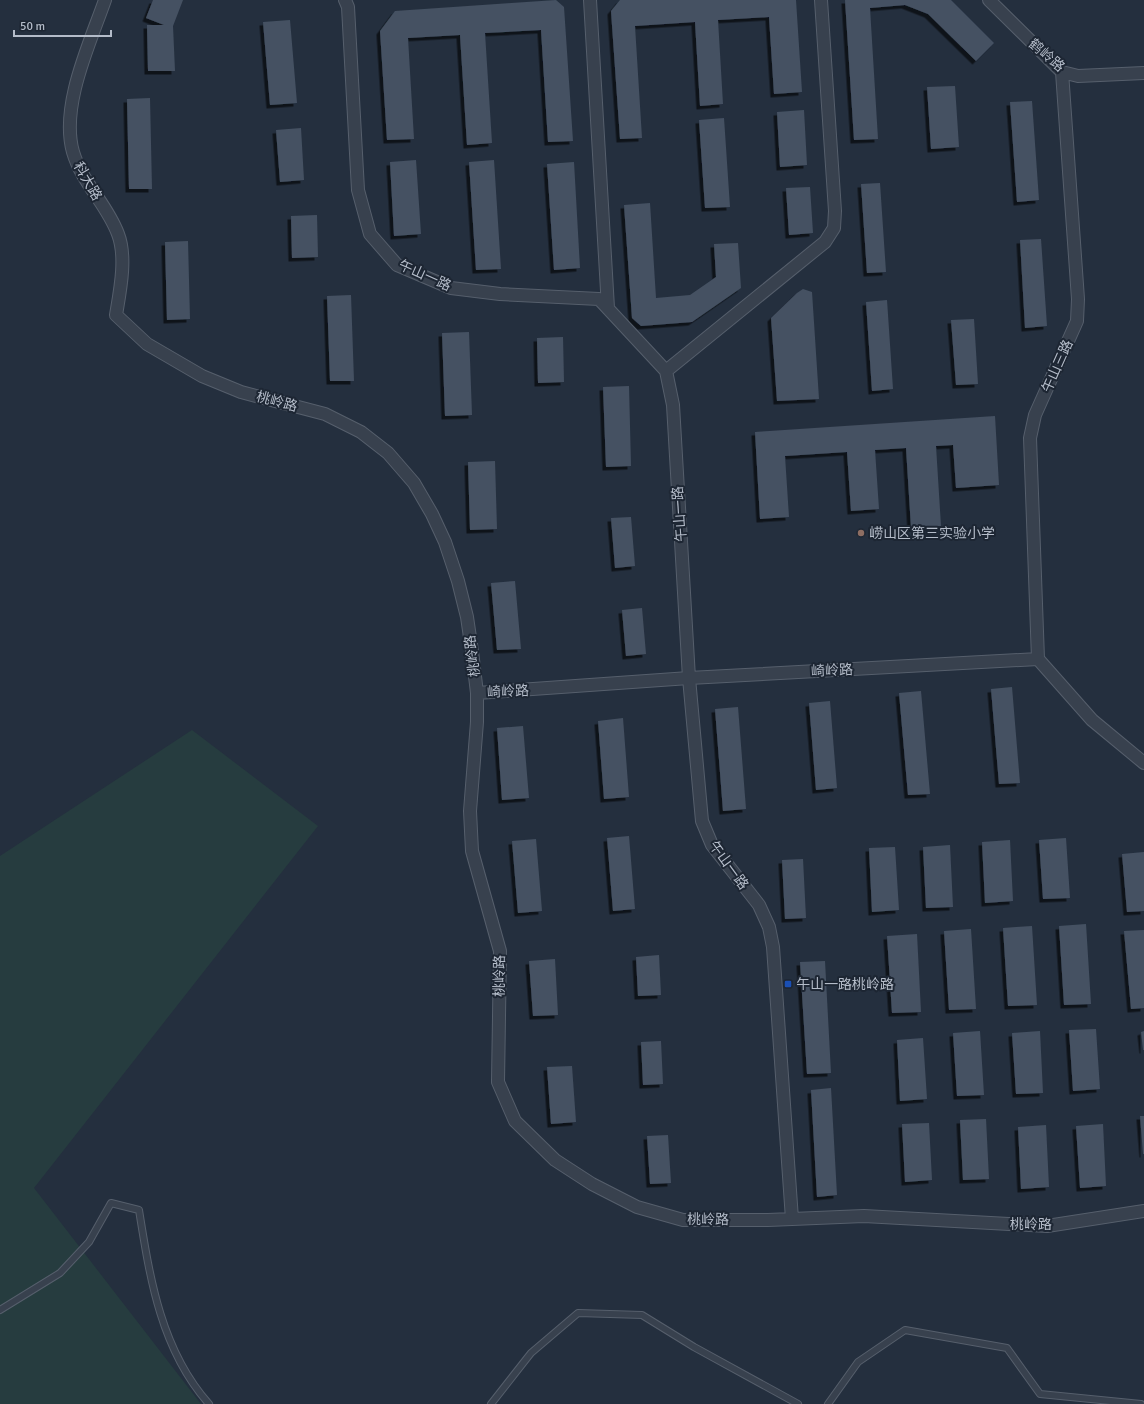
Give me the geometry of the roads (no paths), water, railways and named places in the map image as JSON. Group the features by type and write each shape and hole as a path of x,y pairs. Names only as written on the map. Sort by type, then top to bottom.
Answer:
{"street":[{"name":"科大路","path":"106,0 75,83 70,124 73,151 82,176 102,204 119,234 122,258 121,280 116,315"},
{"name":"午山一路","path":"345,0 348,7 358,190 370,234 397,265 451,288 500,294 599,299 666,371 673,405 689,678 702,821 712,846 759,905 769,927 773,948 792,1219"},
{"path":"590,0 608,308"},
{"path":"666,371 825,242 834,228 835,211 821,0"},
{"name":"鹤岭路","path":"989,0 1062,72 1078,76 1144,73"},
{"name":"午山三路","path":"1038,659 1030,438 1035,415 1077,321 1078,299 1062,72"},
{"name":"桃岭路","path":"116,315 147,344 202,376 241,392 325,414 361,432 388,453 414,483 432,514 445,542 467,617 477,693 477,722 470,811 472,851 500,951 498,1082 515,1121 555,1160 592,1184 637,1206 683,1220 792,1219 864,1216 1047,1226 1144,1211"},
{"path":"1038,659 1092,720 1144,763"},
{"name":"崎岭路","path":"477,693 689,678 1038,659"}],"lane":[{"path":"0,1310 60,1273 89,1242 111,1203 140,1210 150,1274 166,1334 194,1387 209,1404"},
{"path":"491,1404 531,1354 578,1313 642,1315 694,1347 798,1404"},
{"path":"828,1404 858,1362 905,1330 1008,1348 1040,1394 1141,1404"}],"place":[{"name":"崂山区第三实验小学","path":"861,533"},
{"name":"午山一路桃岭路","path":"788,984"}]}
